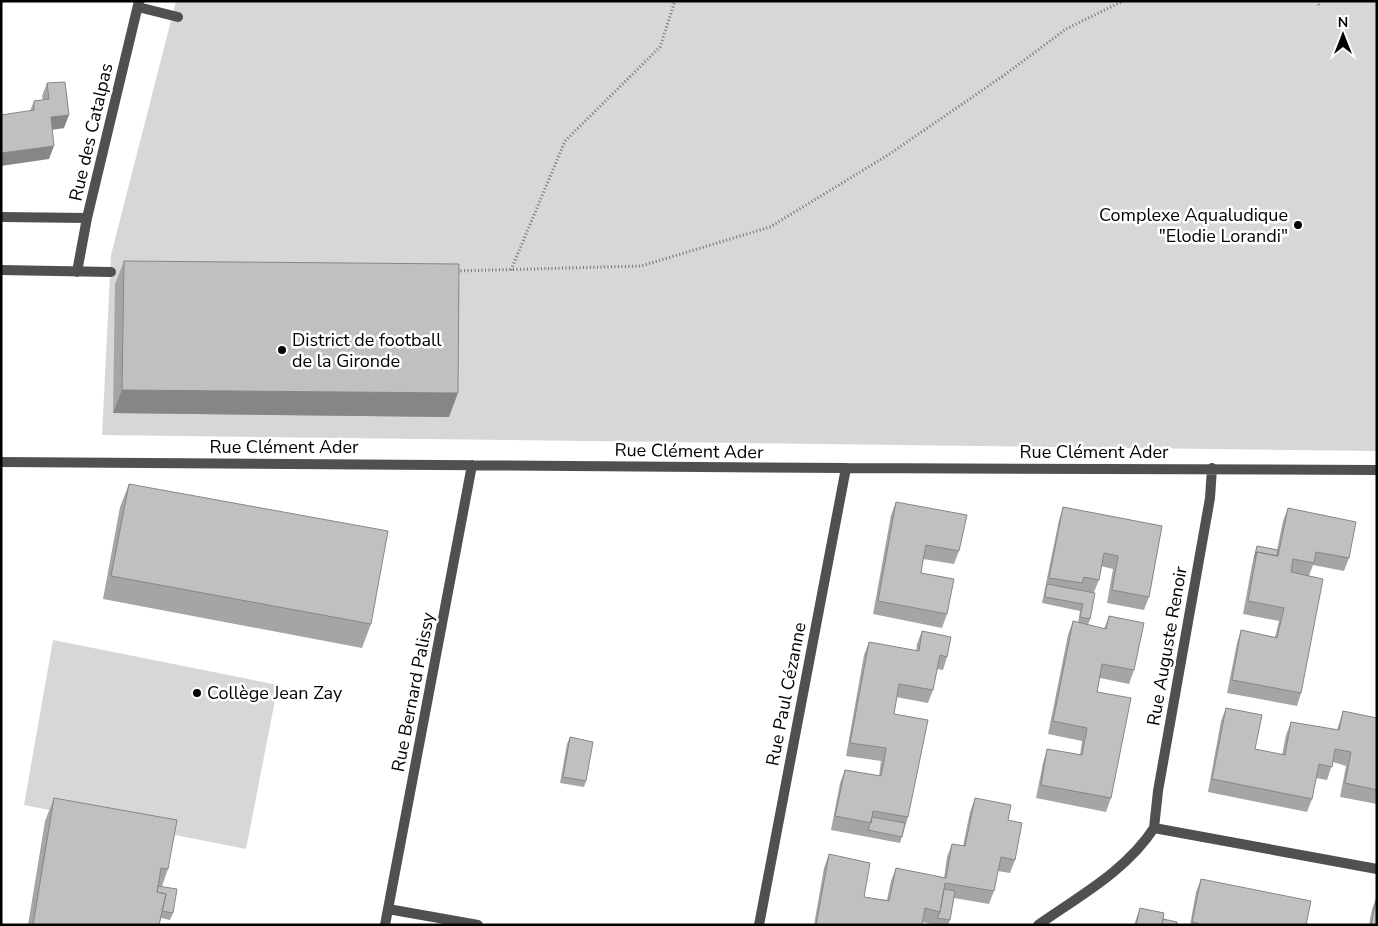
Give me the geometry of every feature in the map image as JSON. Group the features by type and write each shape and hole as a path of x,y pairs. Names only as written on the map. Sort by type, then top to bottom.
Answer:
{"street":[{"path":"138,4 178,18"},
{"name":"Rue des Catalpas","path":"76,272 138,4"},
{"path":"1,217 87,218"},
{"path":"1,270 111,272"},
{"name":"Rue Clément Ader","path":"1,462 1377,470"},
{"name":"Rue Bernard Palissy","path":"385,925 472,465"},
{"name":"Rue Paul Cézanne","path":"759,925 846,468"},
{"name":"Rue Auguste Renoir","path":"1154,828 1158,791 1210,498 1212,468"},
{"path":"1038,925 1112,873 1141,849 1154,828 1377,869"},
{"path":"388,908 478,925"}],"path":[{"path":"511,270 565,141 660,47 675,1"},
{"path":"452,271 641,266 770,227 888,155 1003,76 1066,29 1123,1"}],"shaded area":[{"path":"176,1 1377,1 1377,451 102,435 111,255"},
{"path":"53,640 278,685 246,849 24,805"}],"building":[{"path":"65,82 69,115 51,117 54,146 1,153 1,115 34,110 34,101 49,99 47,83"},
{"name":"District de football de la Gironde","path":"124,261 459,264 458,393 122,390"},
{"path":"129,484 388,531 371,624 111,576"},
{"path":"896,502 967,515 959,551 926,545 921,573 954,579 947,614 878,601"},
{"path":"1063,507 1162,526 1149,597 1112,590 1118,556 1104,553 1099,580 1084,577 1082,583 1049,578"},
{"path":"1288,508 1356,522 1349,558 1316,552 1314,563 1293,559 1291,572 1323,579 1301,693 1232,680 1241,630 1277,638 1284,608 1248,601 1257,552 1278,556"},
{"path":"1257,546 1278,550 1277,556 1257,552 1254,559"},
{"path":"1047,584 1095,593 1090,619 1080,617 1083,604 1045,597"},
{"path":"1109,616 1144,623 1134,670 1102,664 1097,692 1131,698 1111,798 1041,785 1047,749 1082,755 1087,728 1053,721 1073,621 1106,629"},
{"path":"922,631 951,637 947,657 940,655 933,690 899,684 894,714 928,720 908,817 873,811 871,823 835,816 845,770 881,776 884,761 886,748 850,743 869,642 919,651"},
{"path":"1226,708 1262,715 1255,749 1285,755 1291,722 1339,730 1343,711 1377,718 1377,790 1345,783 1351,752 1335,749 1332,767 1319,764 1312,799 1212,779"},
{"path":"570,737 593,742 586,781 563,777"},
{"path":"54,798 177,820 168,869 161,868 157,892 166,894 159,925 33,925"},
{"path":"975,798 1011,805 1008,820 1022,823 1015,860 1001,857 994,891 945,883 940,912 925,908 922,925 816,925 829,854 870,863 864,897 889,901 896,868 946,878 952,844 965,846"},
{"path":"872,817 905,823 902,837 868,830"},
{"path":"1201,879 1311,901 1306,925 1204,925 1192,922"},
{"path":"158,886 177,889 173,913 162,911 166,894 157,892"},
{"path":"944,889 955,891 950,920 937,918 940,912"},
{"path":"1377,896 1377,925 1371,925"},
{"path":"1140,908 1164,913 1162,925 1136,925"},
{"path":"1163,919 1177,922 1177,925 1162,925"}],"place":[{"name":"Complexe Aqualudique \"Elodie Lorandi\"","path":"1298,225"},
{"name":"District de football de la Gironde","path":"282,350"},
{"name":"Collège Jean Zay","path":"197,693"}]}
